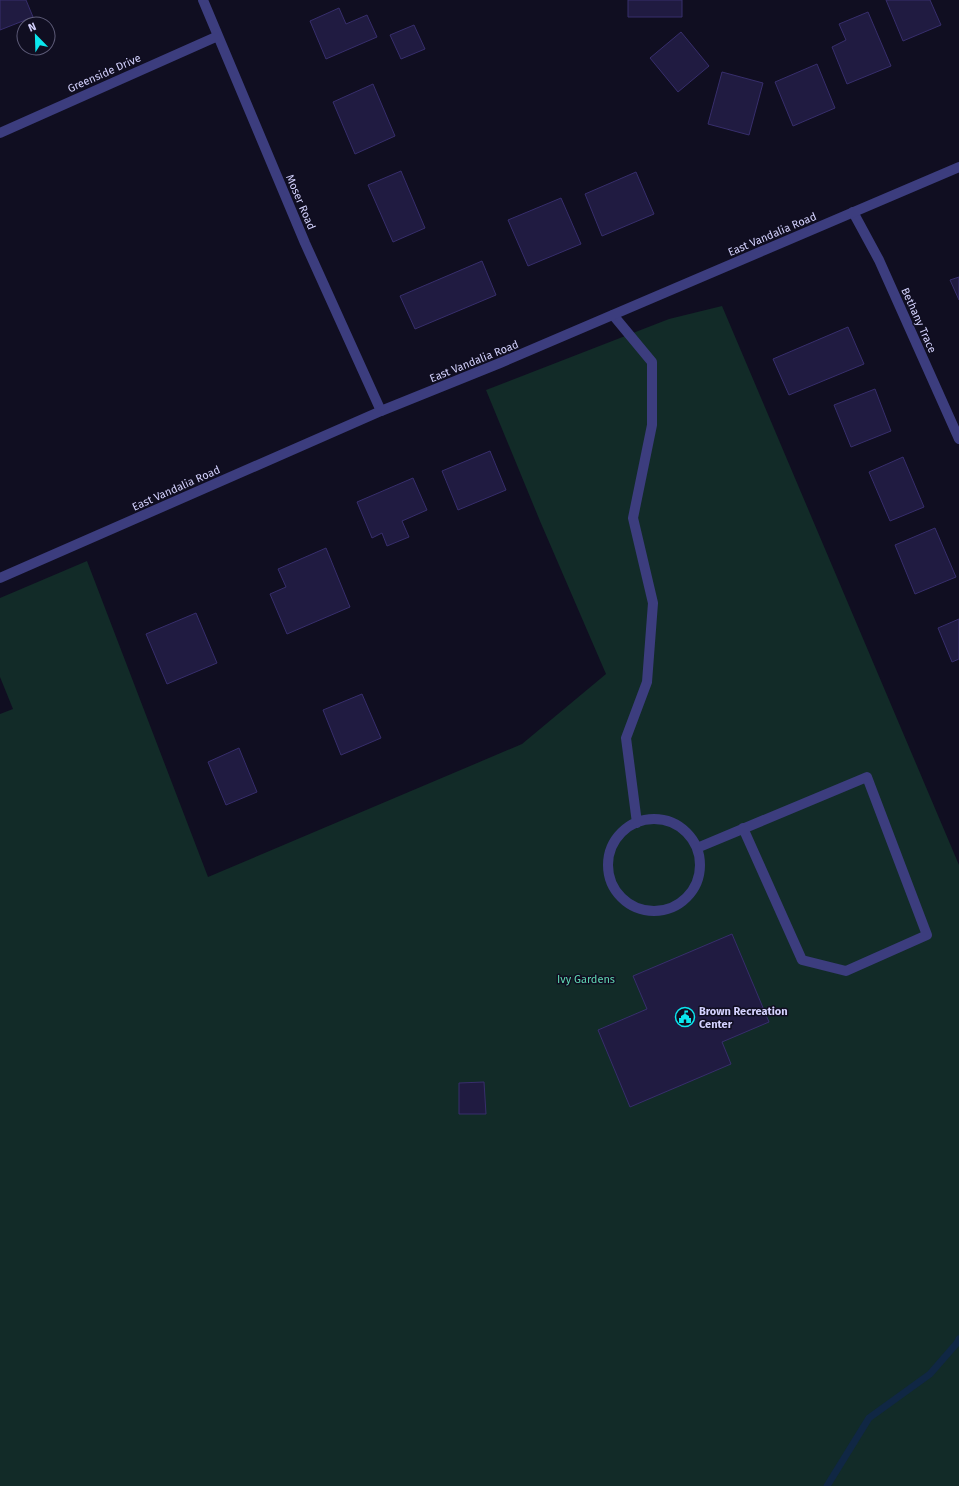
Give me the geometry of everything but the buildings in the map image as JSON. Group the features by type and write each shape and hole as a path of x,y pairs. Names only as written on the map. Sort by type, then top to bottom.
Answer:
{"street":[{"name":"Moser Road","path":"202,0 302,236 381,412"},
{"name":"Greenside Drive","path":"0,133 218,36"},
{"name":"East Vandalia Road","path":"0,578 381,412 500,364 959,167"},
{"name":"Bethany Trace","path":"853,212 879,260 959,440"},
{"path":"614,315 652,362 652,425 633,518 653,603 647,682 626,738 637,823"},
{"path":"697,848 743,828 867,777 927,935 846,971 802,960 743,828"},
{"path":"652,819 668,821 681,828 692,839 697,848 699,853 700,868 696,884 688,896 676,906 661,910 645,910 631,905 620,896 612,884 608,870 609,855 615,842 624,830 637,823 652,819"}],"green space":[{"name":"Ivy Gardens","path":"722,306 959,865 959,1486 0,1486 0,714 13,709 0,677 0,598 87,561 208,877 522,744 606,674 540,521 486,390 669,319"}],"waterway":[{"path":"827,1486 869,1418 930,1374 959,1339"}],"place":[{"name":"Brown Recreation Center","path":"685,1017"}]}
